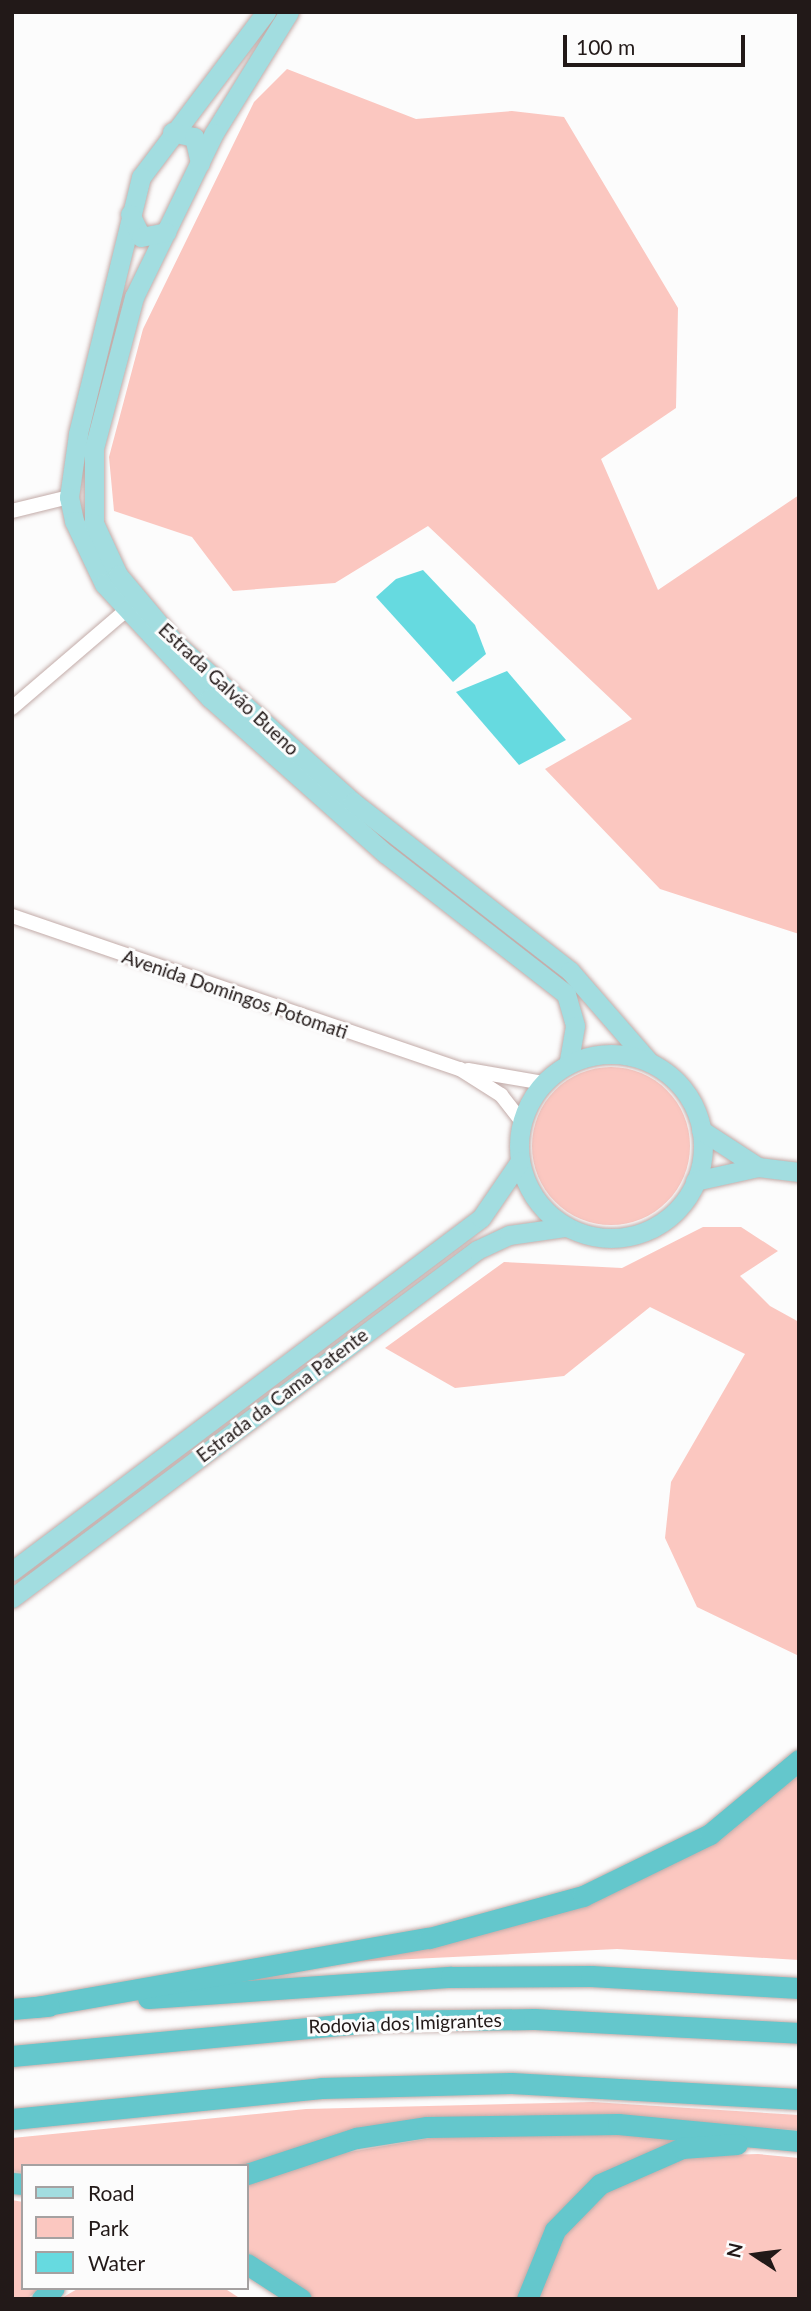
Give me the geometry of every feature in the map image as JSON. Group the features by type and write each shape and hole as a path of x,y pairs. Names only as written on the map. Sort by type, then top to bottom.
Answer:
{"highway":[{"path":"36,2007 417,1941 583,1896 710,1834 799,1760"},
{"path":"12,2009 451,1978 604,1976 799,1989"},
{"name":"Rodovia dos Imigrantes","path":"12,2056 379,2021 534,2019 799,2033"},
{"path":"12,2119 321,2088 511,2083 799,2099"},
{"path":"248,2174 356,2138 427,2127 618,2124 799,2142"},
{"path":"527,2299 555,2230 583,2197 624,2168 682,2148 799,2142"},
{"path":"248,2265 301,2299"}],"main road":[{"name":"Estrada Galvão Bueno","path":"266,12 172,132 141,177 130,214 69,497 82,545 125,611 272,758 566,994 575,1026 568,1064"},
{"name":"Estrada Galvão Bueno","path":"289,12 200,164 123,325 90,474 94,523 118,575 175,643 353,802 570,971 649,1062"},
{"path":"172,132 194,137 200,164"},
{"path":"130,214 141,237 167,232"},
{"path":"701,1130 695,1181 674,1213 641,1233 603,1238 566,1227 535,1199 520,1161 522,1122 543,1083 568,1064 608,1054 649,1062 679,1084 701,1130 758,1167"},
{"name":"Estrada da Cama Patente","path":"12,1571 481,1218 520,1161"},
{"path":"695,1181 758,1167 799,1172"},
{"name":"Estrada da Cama Patente","path":"12,1598 477,1250 509,1235 566,1227"}],"street":[{"path":"12,511 69,497"},
{"path":"12,708 125,611"},
{"name":"Avenida Domingos Potomati","path":"12,916 460,1069 543,1083"},
{"name":"Avenida Domingos Potomati","path":"460,1069 501,1096 522,1122"}],"green space":[{"path":"287,69 416,119 512,111 564,117 678,308 676,408 601,459 658,590 799,495 799,934 660,889 545,769 632,719 428,526 335,583 233,591 192,537 114,511 109,457 143,329 254,102"},
{"path":"611,1067 641,1073 667,1090 684,1116 690,1146 684,1176 667,1202 641,1219 611,1225 581,1219 555,1202 538,1176 532,1146 538,1116 555,1090 581,1073"},
{"path":"703,1227 741,1227 778,1251 740,1276 770,1306 799,1322 799,1656 697,1607 665,1538 671,1482 745,1354 650,1307 564,1376 455,1388 385,1348 504,1262 622,1268"},
{"path":"799,1775 799,1960 617,1949 329,1963 468,1936 712,1842"},
{"path":"593,2102 799,2115 799,2130 513,2115 248,2166 21,2164 21,2173 12,2171 12,2138 306,2109"},
{"path":"465,2132 622,2132 684,2140 606,2172 522,2299 315,2299 248,2253 248,2184 338,2154"},
{"path":"758,2154 799,2158 799,2299 538,2299 564,2235 618,2181 689,2156"},
{"path":"12,2200 21,2202 21,2290 38,2290 27,2299 12,2299"},
{"path":"76,2290 227,2290 241,2299 60,2299"}],"water":[{"path":"423,570 475,625 486,654 453,682 376,597 396,579"},
{"path":"507,671 566,740 519,765 456,692"}]}
